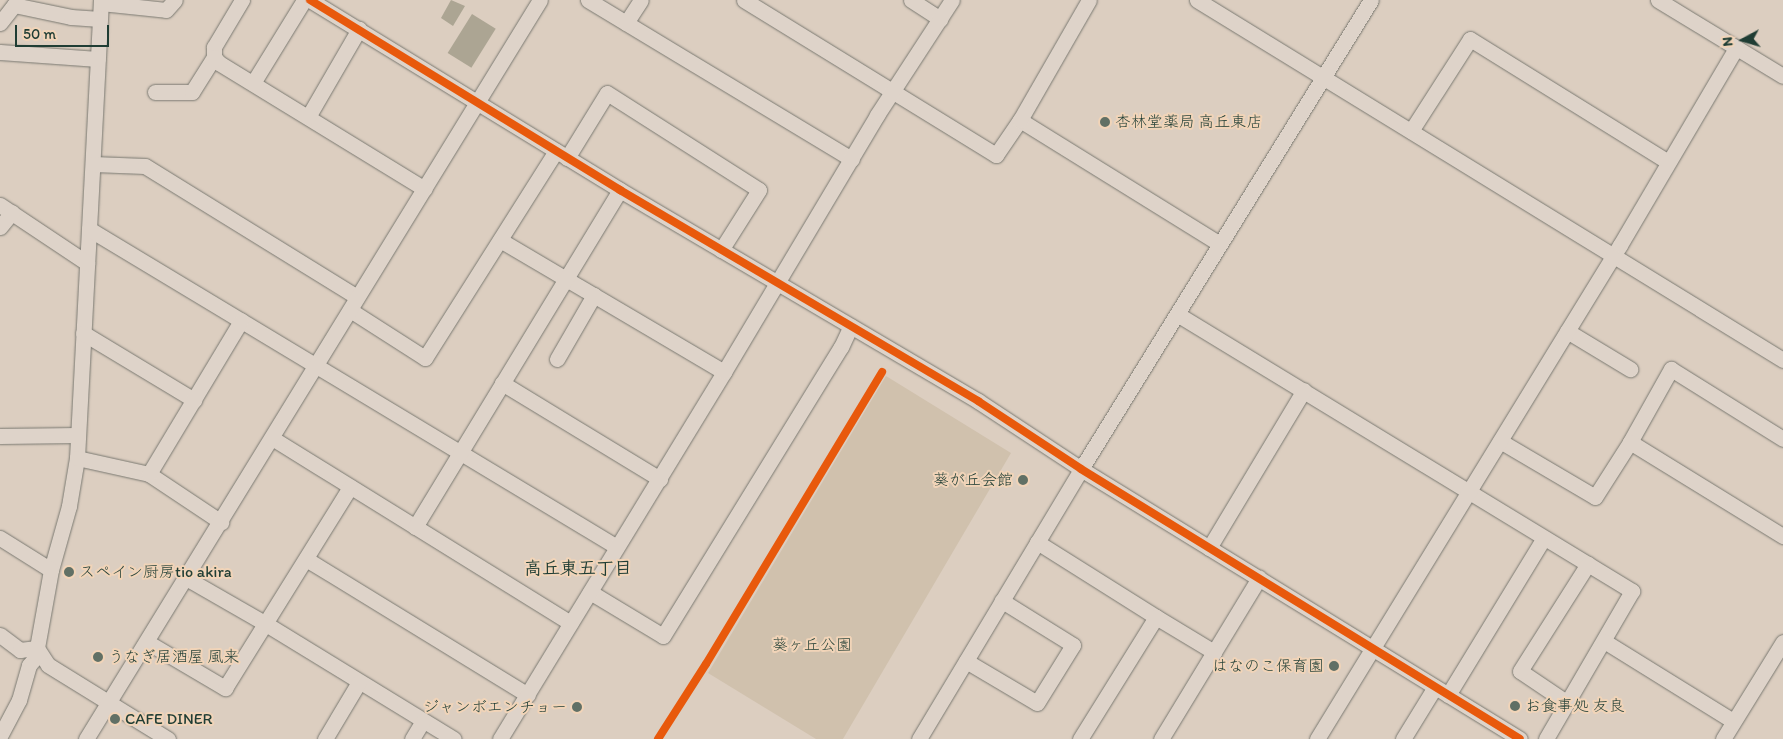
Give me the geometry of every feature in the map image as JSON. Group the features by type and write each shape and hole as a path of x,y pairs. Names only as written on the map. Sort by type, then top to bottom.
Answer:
{"street":[{"path":"0,736 19,700 29,664 38,651 51,570 69,506 77,458 101,2 166,10 175,0"},
{"path":"155,92 192,92 214,57 214,47 242,0"},
{"path":"253,83 304,0"},
{"path":"310,0 620,190 978,401 1081,469 1520,739"},
{"path":"86,739 540,0"},
{"path":"588,0 852,159"},
{"path":"626,23 641,0"},
{"path":"744,0 996,155 1020,120 1083,2"},
{"path":"911,0 940,18"},
{"path":"500,739 660,478 893,90 952,0"},
{"path":"1198,0 1323,79 1783,360"},
{"path":"919,739 1081,469 1371,0"},
{"path":"1658,0 1783,76"},
{"path":"0,23 15,2 71,18 100,19"},
{"path":"308,117 360,29"},
{"path":"1411,131 1470,39 1668,162"},
{"path":"1317,739 1567,331 1736,48"},
{"path":"0,52 98,59"},
{"path":"214,57 219,63 425,189"},
{"path":"93,164 145,166 354,304 425,358 500,240 607,93 759,190 721,250"},
{"path":"1020,120 1220,244"},
{"path":"415,527 620,190"},
{"path":"0,227 6,209 87,263"},
{"path":"89,229 617,548"},
{"path":"500,240 724,372"},
{"path":"557,359 594,295"},
{"path":"1178,314 1632,591 1546,739"},
{"path":"149,474 241,321"},
{"path":"590,592 663,636 841,347 851,326"},
{"path":"1567,331 1630,369"},
{"path":"84,333 194,400"},
{"path":"1500,441 1595,497 1630,442 1671,369 1783,438"},
{"path":"502,384 660,478"},
{"path":"1209,548 1304,390"},
{"path":"0,436 77,435"},
{"path":"272,438 570,623"},
{"path":"1630,442 1783,536"},
{"path":"77,458 149,474 221,522"},
{"path":"147,642 225,688 350,487"},
{"path":"0,538 51,570"},
{"path":"1448,694 1544,538"},
{"path":"1037,542 1214,652"},
{"path":"306,559 528,695"},
{"path":"1566,702 1520,671 1588,564"},
{"path":"186,578 266,624 454,739"},
{"path":"1161,739 1260,578"},
{"path":"966,661 1037,703 1073,645 1002,601"},
{"path":"1080,739 1156,617"},
{"path":"0,635 20,650 38,651"},
{"path":"1604,641 1733,721"},
{"path":"1723,739 1783,642"},
{"path":"38,651 48,665 168,739"},
{"path":"326,739 359,682"},
{"path":"1403,739 1435,687"},
{"path":"412,739 423,721"}],"green space":[{"name":"葵ヶ丘公園","path":"886,376 1011,453 843,739 816,739 708,673"}],"shaded area":[{"path":"451,0 465,6 453,26 441,18"},
{"path":"472,14 496,29 471,68 448,53"}],"cycle path":[{"path":"310,0 620,190 978,401 1081,469 1520,739"},
{"path":"658,739 706,664 882,372"}],"place":[{"name":"杏林堂薬局 高丘東店","path":"1105,122"},
{"name":"葵が丘会館","path":"1023,480"},
{"name":"スペイン厨房tio akira","path":"69,572"},
{"name":"うなぎ居酒屋 風来","path":"98,657"},
{"name":"はなのこ保育園","path":"1334,666"},
{"name":"お食事処 友良","path":"1515,706"},
{"name":"ジャンボエンチョー","path":"577,707"},
{"name":"CAFE DINER","path":"115,719"}],"district":[{"name":"高丘東五丁目","path":"578,568"}]}
